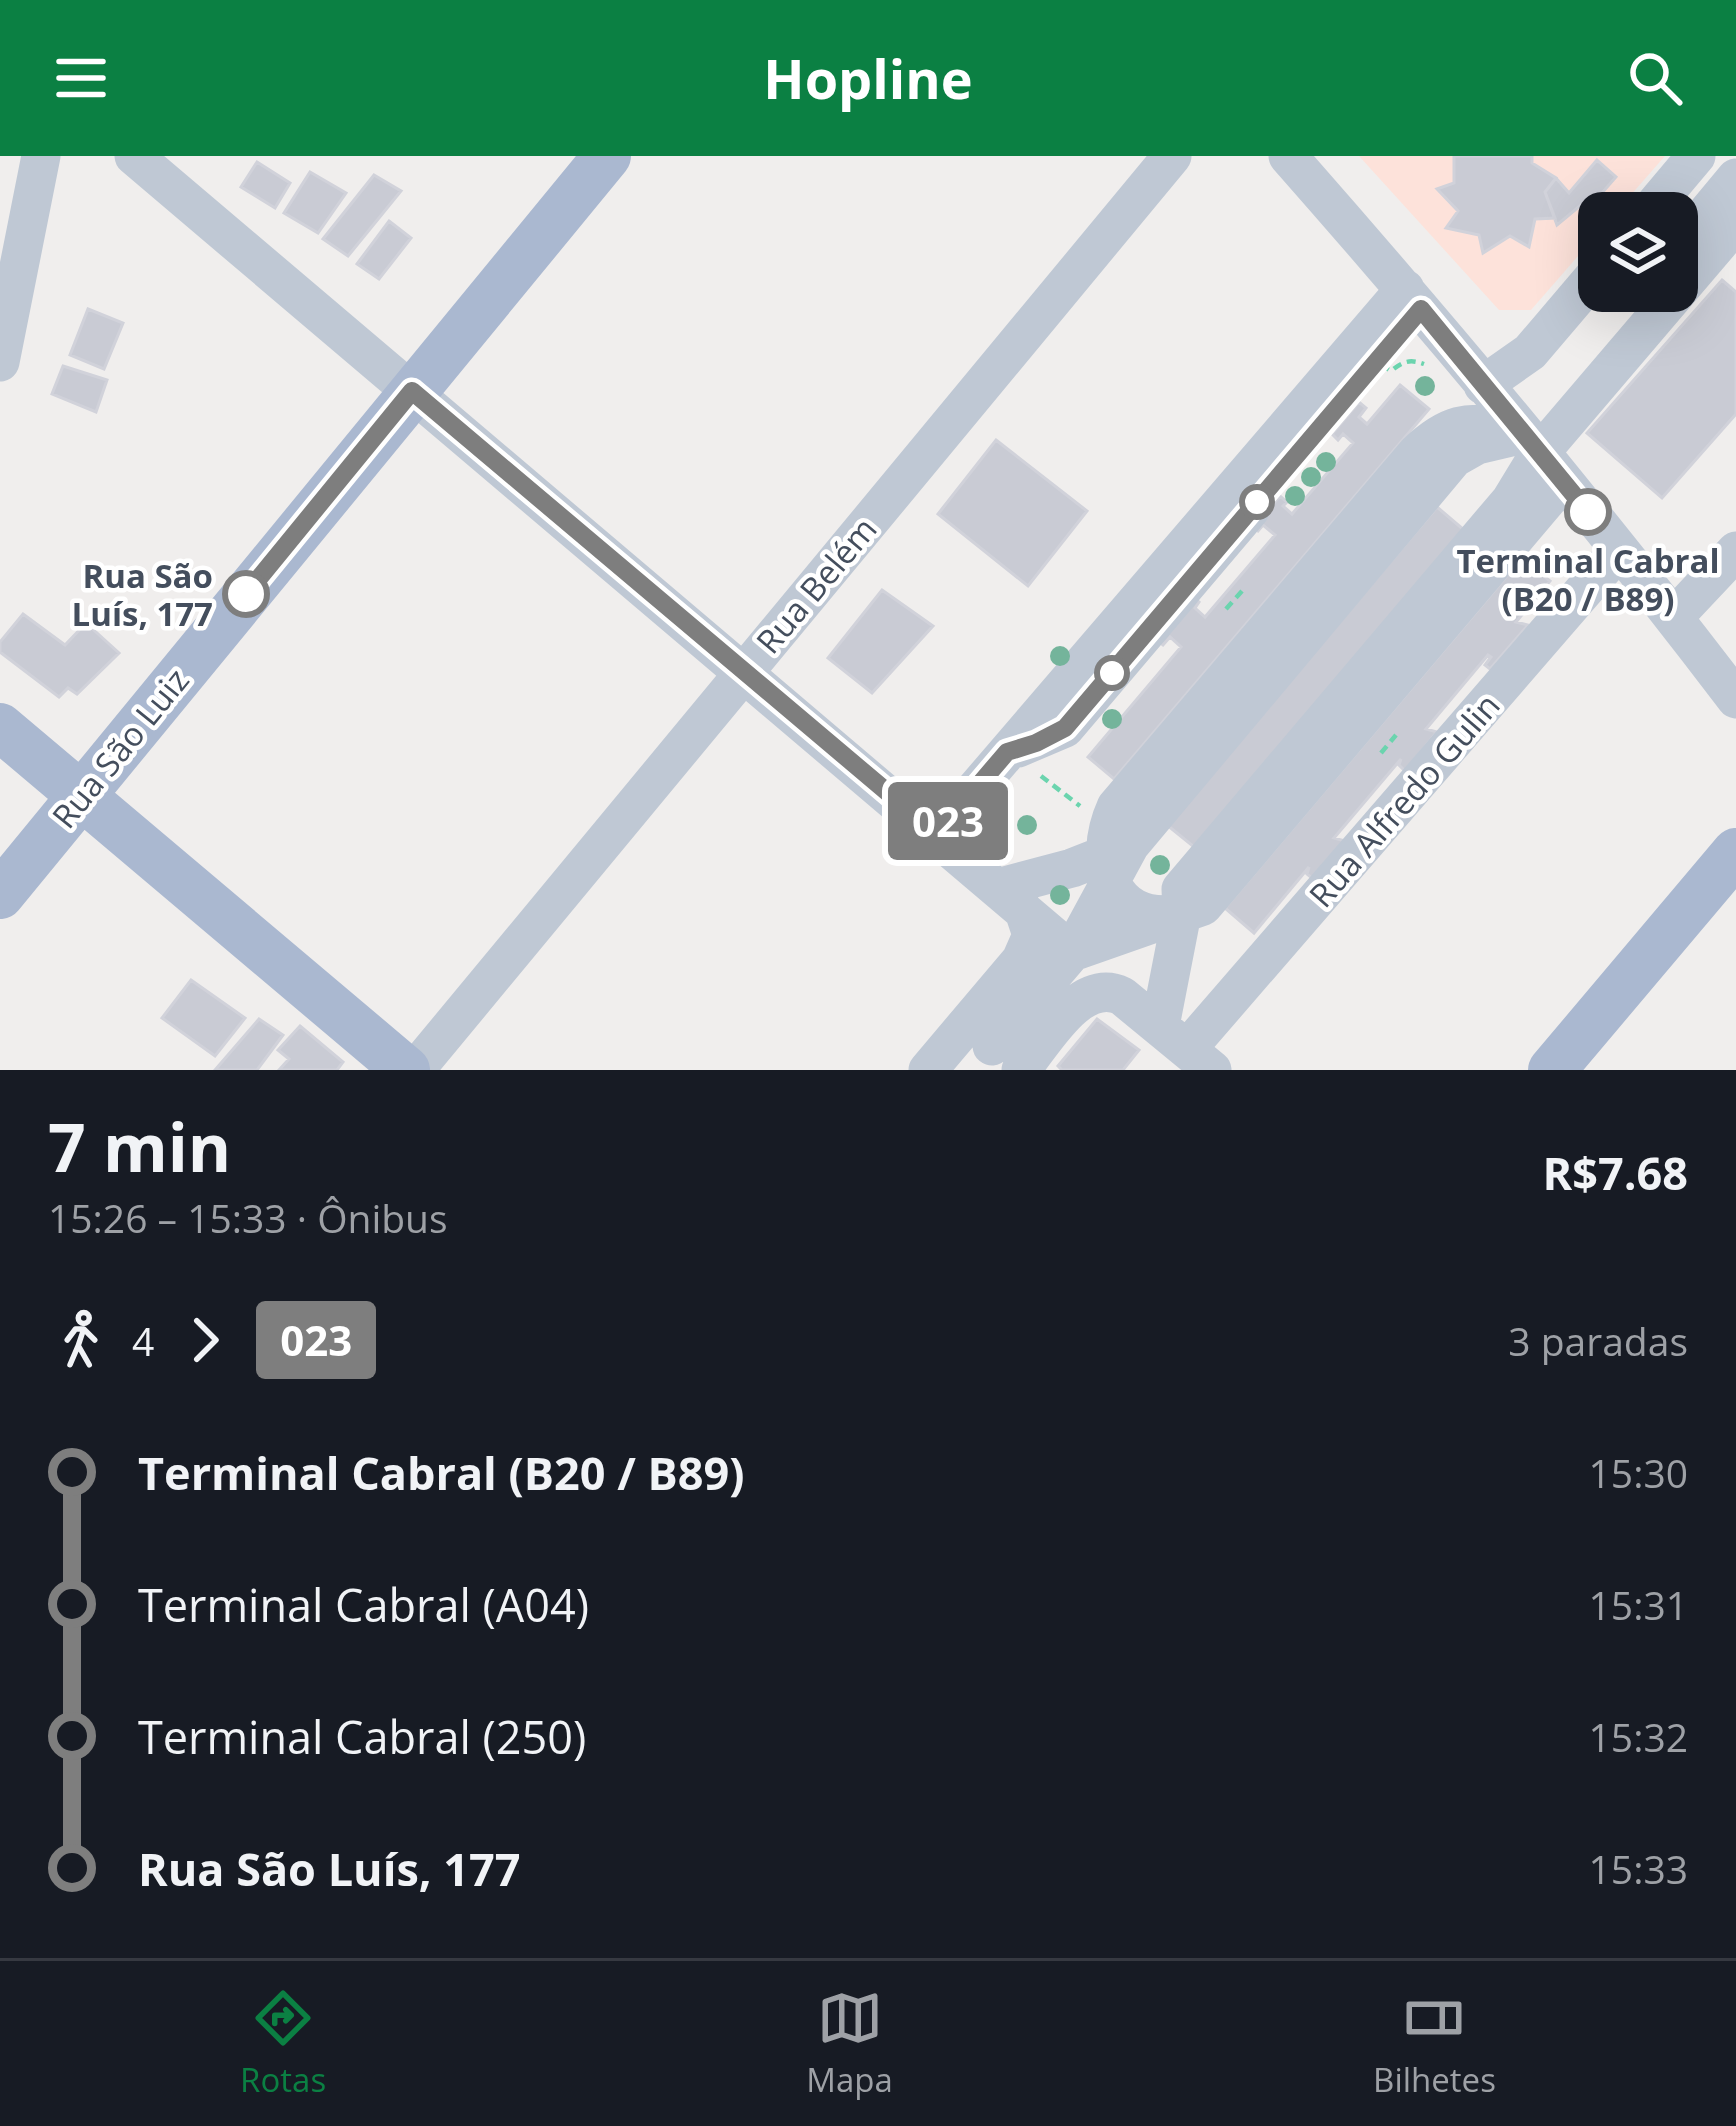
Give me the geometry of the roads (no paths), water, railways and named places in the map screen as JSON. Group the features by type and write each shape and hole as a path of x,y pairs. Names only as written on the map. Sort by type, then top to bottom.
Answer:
{"main road":[{"name":"Rua São Luiz","path":"0,896 608,156"},
{"path":"0,727 411,1070"},
{"path":"1552,1070 1736,852"}],"street":[{"path":"0,362 41,156"},
{"path":"134,156 1072,952"},
{"name":"Rua Belém","path":"411,1070 1172,156"},
{"path":"1288,156 1484,385 1736,699"},
{"path":"1666,192 1696,156"},
{"path":"1698,224 1736,178"},
{"path":"1542,456 1736,223"},
{"path":"1484,385 1530,352 1578,296"},
{"path":"937,834 1413,299"},
{"path":"1072,952 1189,903 1511,500 1629,312"},
{"path":"1189,903 1149,914 1132,906 1114,860 1108,826 1116,807 1418,452 1456,424 1483,422 1542,456"},
{"name":"Rua Alfredo Gulin","path":"1186,1048 1619,550"},
{"path":"1674,616 1736,551"},
{"path":"1010,899 1114,860"},
{"path":"1006,1058 1072,952 1114,860"},
{"path":"928,1070 1021,960 1032,935 1010,899"},
{"path":"1186,1048 1189,903"},
{"path":"1006,1058 1062,1021 1089,994 1104,990 1122,996 1186,1048"}],"place":[{"name":"Terminal Cabral (B20 / B89)","path":"1588,512"},
{"name":"Rua São Luís, 177","path":"246,594"}]}
